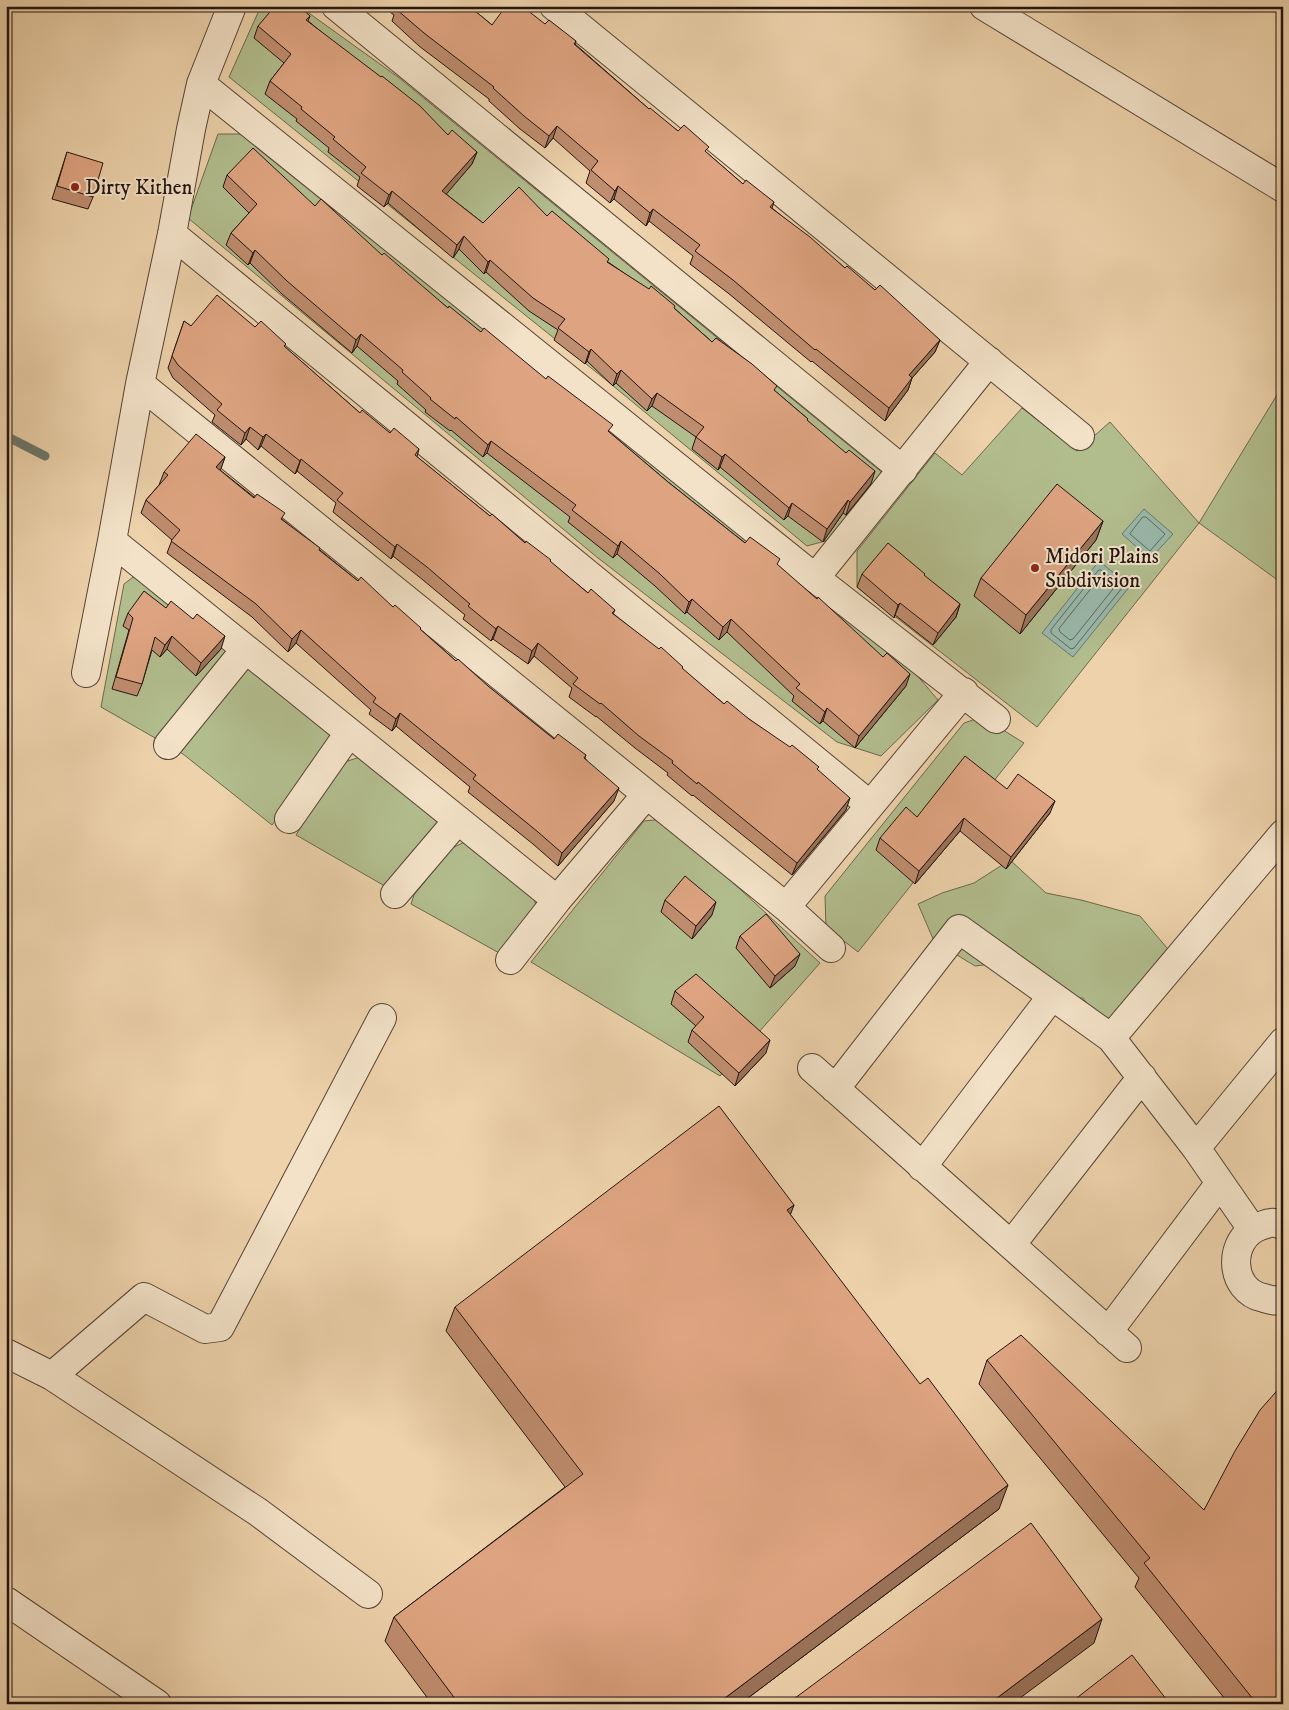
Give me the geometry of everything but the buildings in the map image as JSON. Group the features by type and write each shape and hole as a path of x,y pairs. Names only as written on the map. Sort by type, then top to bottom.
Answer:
{"street":[{"path":"86,673 140,384 172,234 191,129 201,84 232,6"},
{"path":"336,6 903,470"},
{"path":"554,6 1080,436"},
{"path":"984,6 1283,188"},
{"path":"201,84 815,578 964,692 996,719"},
{"path":"172,234 870,805"},
{"path":"815,578 989,360"},
{"path":"140,384 786,907 831,948"},
{"path":"112,541 557,900"},
{"path":"168,745 245,650"},
{"path":"786,907 964,692"},
{"path":"289,819 349,732"},
{"path":"510,960 557,900 646,795"},
{"path":"395,894 458,820"},
{"path":"1111,1038 1283,834"},
{"path":"835,1089 959,929 1111,1038 1196,1148 1252,1229"},
{"path":"922,1167 1052,996"},
{"path":"52,1376 144,1297 205,1329 220,1326 382,1018"},
{"path":"1196,1148 1283,1042"},
{"path":"812,1068 1118,1340 1220,1183"},
{"path":"1011,1245 1142,1077"},
{"path":"1283,1225 1271,1222 1252,1229 1239,1244 1235,1264 1242,1284 1257,1297 1277,1301 1283,1299"},
{"path":"6,1354 52,1376 258,1512 368,1594"},
{"path":"6,1601 157,1704"}],"green space":[{"path":"261,6 299,6 398,77 884,474 836,538 807,546 606,380 229,77"},
{"path":"218,134 243,134 892,646 938,700 881,756 837,742 598,558 188,218"},
{"path":"1283,385 1283,584 1199,523"},
{"path":"1022,408 1077,451 1110,422 1199,523 1037,727 857,587 857,551 935,453 962,475"},
{"path":"145,568 244,669 256,667 332,727 329,749 272,825 183,754 101,707 124,584"},
{"path":"982,717 1024,743 858,952 826,927 825,896 964,723"},
{"path":"367,755 434,806 438,823 390,889 296,835 341,763"},
{"path":"664,819 820,963 720,1076 531,962 644,821"},
{"path":"471,839 529,882 538,912 501,954 411,904 414,895 452,848"},
{"path":"1010,860 1046,893 1081,900 1140,916 1183,967 1104,1029 1083,998 1033,997 1008,962 975,966 934,941 918,904 942,893 974,883"}],"water":[{"path":"1144,509 1173,534 1150,559 1122,534"},
{"path":"1099,561 1130,586 1073,657 1042,633"}],"waterway":[{"path":"6,436 45,456"}],"place":[{"name":"Dirty Kithen","path":"75,187"},
{"name":"Midori Plains Subdivision","path":"1035,568"}]}
